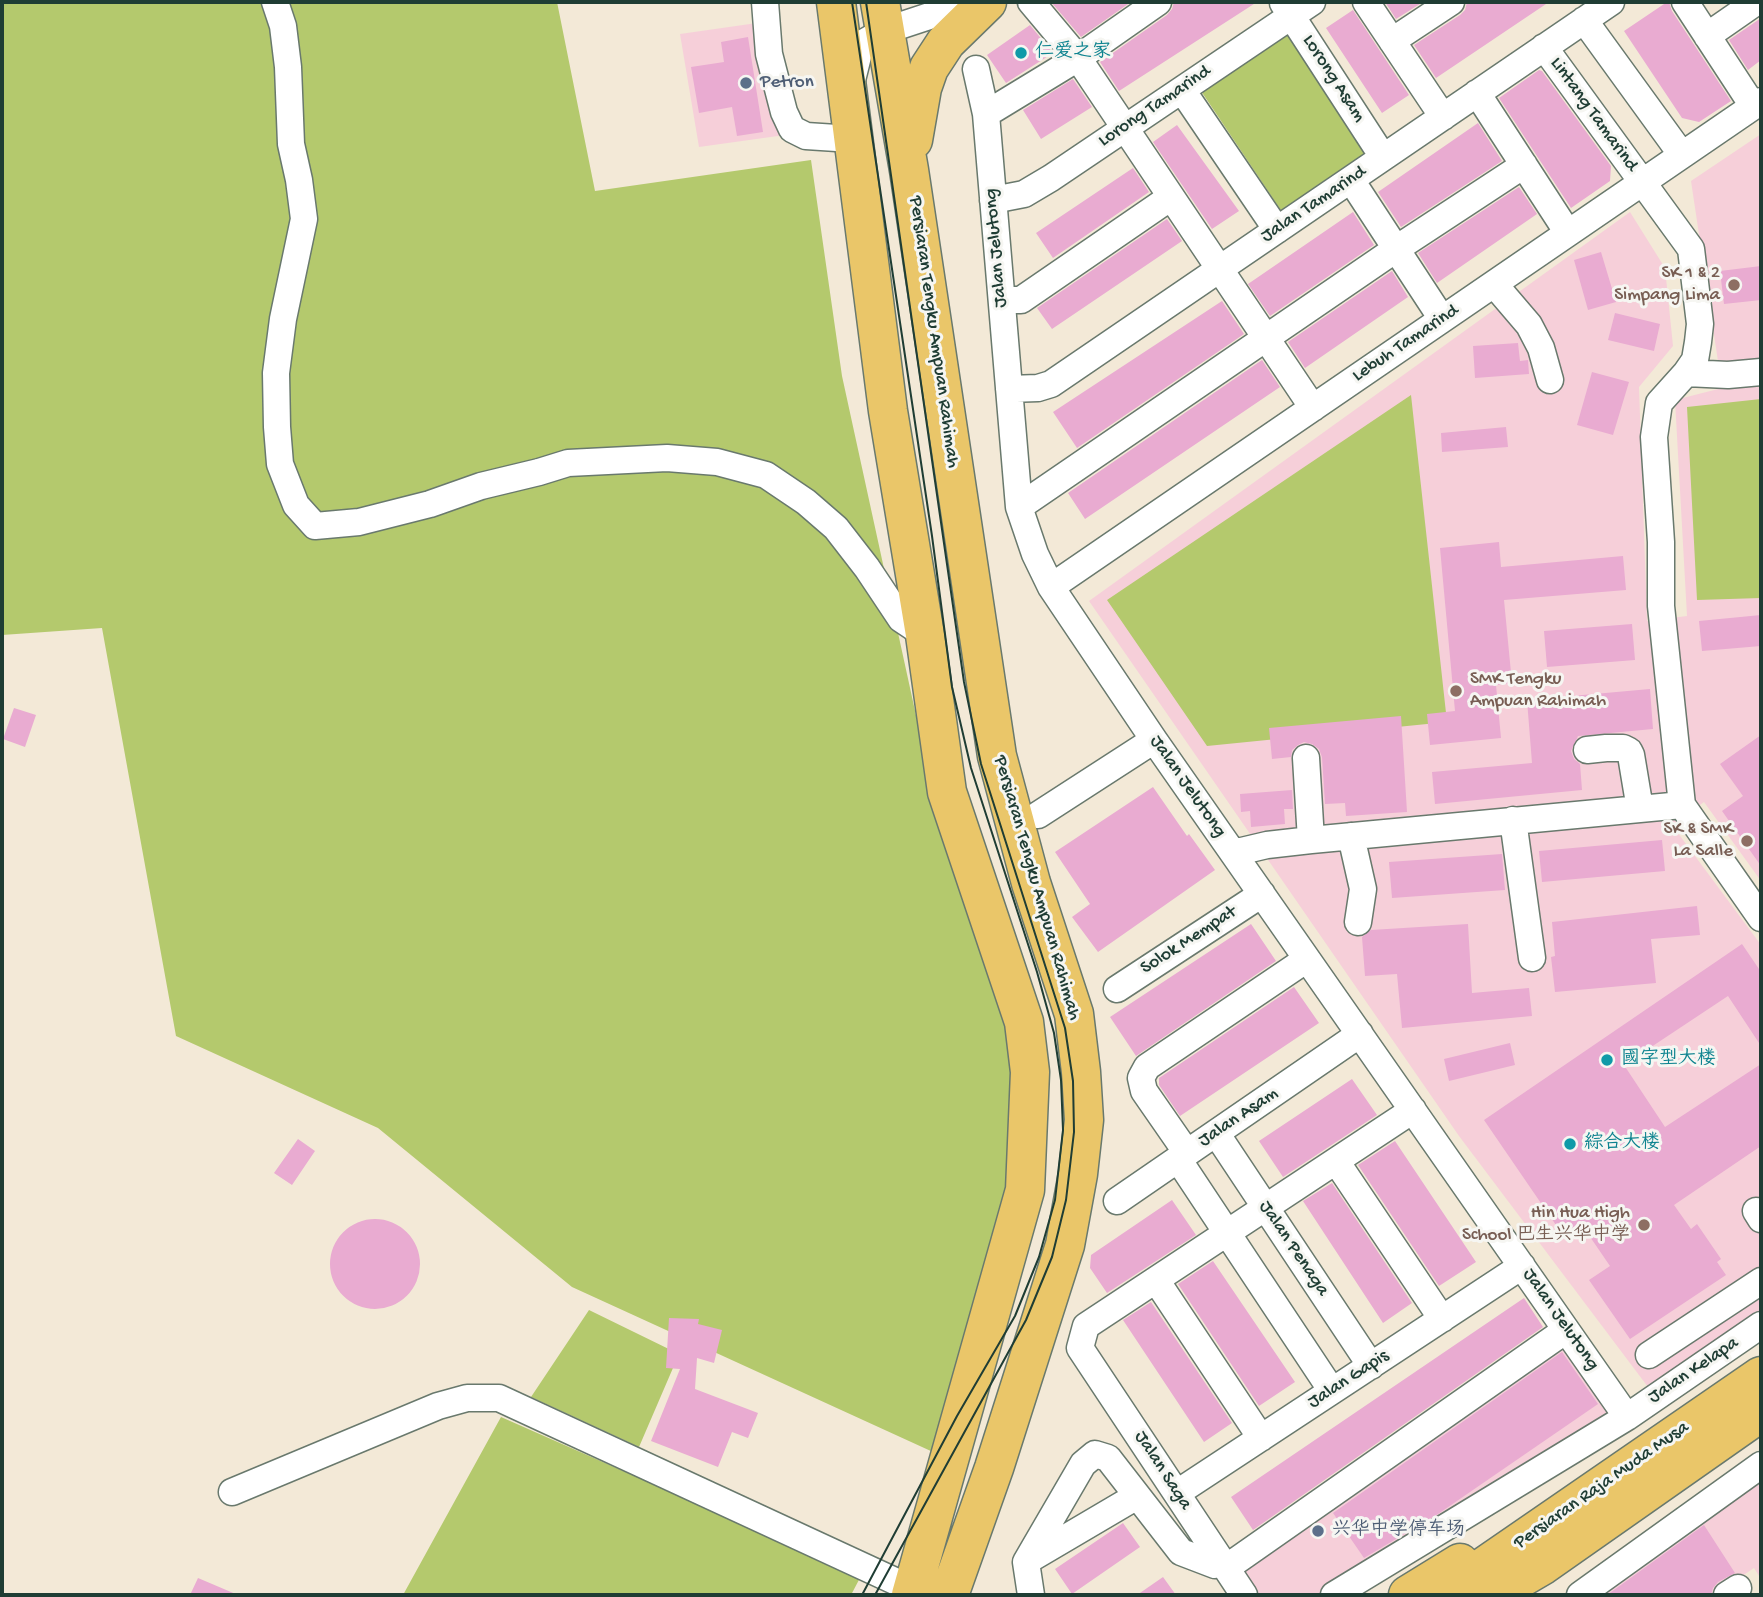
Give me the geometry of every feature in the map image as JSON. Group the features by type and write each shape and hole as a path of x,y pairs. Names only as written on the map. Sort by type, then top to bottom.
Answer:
{"highway":[{"path":"836,2 888,411 925,635 947,792 1024,1022 1030,1072 1025,1190 910,1593"},
{"path":"909,170 922,88 929,68 946,42 986,2"},
{"name":"Persiaran Tengku Ampuan Rahimah","path":"882,9 998,756 1031,883 1074,1014 1084,1120 1078,1174 1065,1245 994,1468 949,1595"},
{"name":"Persiaran Raja Muda Musa","path":"1443,1595 1761,1376"},
{"name":"Persiaran Raja Muda Musa","path":"1492,1595 1543,1565 1761,1412"},
{"path":"1408,1595 1492,1543 1615,1477"},
{"path":"1509,1595 1543,1565"}],"street":[{"path":"275,2 288,66 291,144 304,219 283,319 278,360 277,426 281,464 296,505 315,526 359,522 568,463 667,458 717,462 766,475 806,502 836,528 901,619 925,635"},
{"path":"765,2 769,54 784,112 792,128 806,136 850,121 861,44 882,9 972,2"},
{"path":"1031,2 1078,58 1312,408"},
{"path":"986,114 1078,58 1158,2"},
{"path":"1366,2 1443,117"},
{"path":"1392,41 1451,2"},
{"name":"Jalan Tamarind","path":"1009,389 1038,388 1051,384 1611,2"},
{"path":"1685,2 1757,104"},
{"path":"1707,36 1756,2"},
{"name":"Lorong Tamarind","path":"993,200 1024,194 1182,89 1295,6"},
{"name":"Lorong Asam","path":"1295,6 1383,158"},
{"path":"1584,20 1682,155"},
{"name":"Lintang Tamarind","path":"1544,47 1691,249 1700,324 1695,360 1686,373"},
{"name":"Jalan Jelutong","path":"976,69 986,114 1019,507 1035,554 1051,587 1154,740 1627,1416"},
{"path":"1182,89 1277,230"},
{"path":"1477,93 1569,233"},
{"name":"Lebuh Tamarind","path":"1051,587 1757,104"},
{"path":"1019,507 1396,249 1524,165"},
{"path":"1351,180 1442,319"},
{"path":"1002,300 1021,300 1171,197"},
{"path":"1494,284 1529,325 1541,348 1550,380"},
{"path":"1761,372 1728,375 1686,373 1658,402 1654,437 1661,542 1661,606 1682,805 1761,918"},
{"path":"1038,815 1154,740"},
{"path":"1587,750 1623,748 1629,751 1640,809"},
{"path":"1306,758 1311,839"},
{"path":"1233,853 1311,839 1682,805"},
{"path":"1514,820 1532,958"},
{"path":"1351,836 1363,889 1358,922"},
{"name":"Solok Mempat","path":"1117,989 1262,894"},
{"path":"1307,959 1147,1067 1140,1078 1144,1091 1227,1233 1332,1391"},
{"name":"Jalan Asam","path":"1117,1201 1360,1034"},
{"path":"1261,1437 1156,1280 1413,1110"},
{"name":"Jalan Penaga","path":"1216,1133 1371,1366"},
{"path":"1336,1161 1441,1319"},
{"name":"Jalan Gapis","path":"1177,1493 1522,1266"},
{"name":"Jalan Saga","path":"1156,1280 1086,1326 1080,1348 1244,1595"},
{"path":"1649,1355 1761,1281"},
{"name":"Jalan Kelapa","path":"1334,1595 1627,1416 1761,1325"},
{"path":"1031,1595 1026,1562 1083,1464 1095,1454 1108,1458 1181,1552 1215,1565 1223,1564 1566,1330"},
{"path":"232,1492 438,1406 467,1398 499,1398 910,1593"},
{"path":"1580,1595 1761,1465"},
{"path":"1026,1562 1137,1496"}],"shaded area":[{"path":"771,21 785,135 699,147 680,34"},
{"name":"SMK Tengku Ampuan Rahimah","path":"1761,134 1761,881 1704,802 1672,825 1761,945 1761,1313 1651,1391 1459,1136 1089,601 1630,212 1665,268 1673,346 1639,387 1647,621 1687,616 1675,400 1722,388 1691,181"},
{"path":"1564,1337 1617,1414 1319,1595 1253,1595 1235,1568"},
{"path":"1761,1477 1761,1579 1754,1568 1714,1595 1594,1595"}],"green space":[{"path":"2,2 557,2 595,191 811,160 842,376 929,775 1014,1056 1015,1129 1000,1241 933,1452 572,1287 378,1128 176,1036 102,628 2,635"},
{"path":"1286,29 1373,155 1284,215 1199,88"},
{"path":"1411,395 1447,722 1207,746 1107,600"},
{"path":"1761,399 1761,598 1697,600 1687,407"},
{"path":"589,1310 679,1354 639,1447 531,1397"},
{"path":"501,1417 861,1576 851,1595 403,1595"}],"building":[{"path":"1051,2 1131,2 1081,37"},
{"path":"1174,2 1257,2 1119,91 1100,62 1167,15"},
{"path":"1385,2 1423,2 1396,19"},
{"path":"1467,2 1549,2 1436,78 1414,45 1460,15"},
{"path":"1667,2 1731,101 1699,122 1682,118 1624,31"},
{"path":"1353,10 1409,95 1382,113 1326,28"},
{"path":"1761,18 1761,60 1748,70 1729,40"},
{"name":"仁爱之家","path":"1030,25 1053,53 1006,83 987,55"},
{"path":"748,37 763,132 737,136 732,107 699,113 691,67 724,62 721,42"},
{"path":"1539,70 1611,166 1610,181 1571,208 1499,98"},
{"path":"1073,79 1092,107 1041,139 1023,110"},
{"path":"1478,123 1502,161 1401,227 1378,192"},
{"path":"1177,125 1239,211 1212,229 1153,142"},
{"path":"1133,168 1149,192 1053,258 1036,233"},
{"path":"1519,187 1537,214 1437,283 1418,253"},
{"path":"1353,212 1374,245 1270,316 1248,284"},
{"path":"1167,219 1182,241 1052,329 1037,308"},
{"path":"1601,252 1616,302 1588,310 1574,260"},
{"path":"1761,266 1761,300 1724,304 1720,271"},
{"path":"1392,271 1408,297 1305,368 1288,342"},
{"path":"1222,301 1244,334 1077,448 1053,412"},
{"path":"1615,313 1660,324 1654,351 1608,340"},
{"path":"1518,343 1520,361 1528,360 1529,374 1475,378 1473,346"},
{"path":"1262,360 1280,387 1085,519 1068,493"},
{"path":"1592,372 1629,382 1613,435 1577,425"},
{"path":"1506,427 1508,447 1442,452 1441,433"},
{"path":"1499,542 1501,567 1623,556 1626,590 1504,600 1512,683 1496,685 1501,738 1430,745 1427,714 1455,711 1440,548"},
{"path":"1761,615 1761,646 1702,651 1699,621"},
{"path":"1632,624 1635,660 1547,667 1544,631"},
{"path":"1650,689 1653,729 1578,736 1571,751 1580,764 1582,790 1435,804 1432,772 1532,763 1527,700"},
{"path":"14,708 36,715 25,747 3,739"},
{"path":"1401,716 1407,812 1346,816 1345,803 1325,804 1322,757 1319,749 1312,744 1304,742 1298,745 1292,750 1291,757 1272,759 1269,728"},
{"name":"SK & SMK La Salle","path":"1761,735 1761,866 1722,811 1743,796 1720,764"},
{"path":"1153,787 1215,870 1098,952 1072,917 1090,904 1055,852"},
{"path":"1292,790 1293,809 1284,809 1285,824 1251,827 1250,811 1241,812 1240,794"},
{"path":"1662,840 1665,871 1542,882 1539,851"},
{"path":"1502,854 1505,890 1392,898 1389,862"},
{"path":"1697,906 1700,935 1651,939 1656,983 1555,992 1551,957 1555,956 1552,922"},
{"path":"1251,924 1276,961 1136,1056 1110,1017"},
{"path":"1468,924 1472,993 1529,988 1532,1016 1402,1028 1397,974 1365,976 1362,937 1371,930"},
{"name":"Hin Hua High School 巴生兴华中学","path":"1742,944 1761,972 1761,1046 1728,996 1624,1065 1665,1127 1761,1064 1761,1146 1674,1205 1691,1229 1697,1224 1721,1259 1717,1262 1726,1275 1630,1339 1589,1280 1610,1266 1584,1228 1570,1237 1563,1226 1558,1228 1484,1120"},
{"path":"1294,987 1319,1023 1180,1116 1159,1085 1159,1078"},
{"path":"1510,1043 1515,1065 1449,1081 1444,1059"},
{"path":"1352,1079 1377,1115 1283,1177 1259,1141"},
{"path":"298,1139 315,1151 292,1185 274,1173"},
{"path":"1395,1141 1476,1262 1439,1286 1358,1165"},
{"path":"1332,1183 1412,1303 1383,1323 1303,1201"},
{"path":"1172,1200 1196,1235 1107,1293 1090,1268 1091,1255"},
{"path":"375,1219 392,1223 407,1232 416,1247 420,1264 416,1281 407,1296 392,1305 375,1309 358,1305 343,1296 334,1281 330,1264 334,1247 343,1232 358,1223"},
{"path":"1213,1261 1295,1382 1259,1406 1178,1284"},
{"path":"1524,1298 1543,1327 1253,1530 1231,1497"},
{"path":"1151,1302 1232,1423 1204,1442 1123,1320"},
{"path":"669,1318 699,1319 698,1324 722,1330 714,1363 697,1358 695,1389 758,1413 748,1438 732,1432 718,1467 651,1441 680,1369 666,1368"},
{"path":"1562,1352 1598,1404 1438,1514 1364,1558 1333,1513"},
{"path":"1123,1523 1140,1547 1072,1594 1055,1569"},
{"path":"1704,1525 1735,1573 1718,1582 1711,1595 1607,1595"},
{"path":"1163,1577 1176,1595 1137,1595"},
{"path":"198,1578 238,1595 190,1595"}],"tram line":[{"path":"852,2 952,687 971,768 1054,1033 1061,1080 1063,1130 1055,1200 1039,1257 1015,1316 957,1416 862,1595"},
{"path":"866,2 964,682 981,764 1065,1028 1073,1081 1074,1132 1066,1200 1052,1257 1026,1320 875,1595"}],"place":[{"name":"仁爱之家","path":"1021,53"},
{"name":"Petron","path":"746,83"},
{"name":"SK 1 & 2 Simpang Lima","path":"1734,285"},
{"name":"SMK Tengku Ampuan Rahimah","path":"1456,691"},
{"name":"SK & SMK La Salle","path":"1747,841"},
{"name":"國字型大楼","path":"1607,1060"},
{"name":"綜合大楼","path":"1570,1144"},
{"name":"Hin Hua High School 巴生兴华中学","path":"1644,1225"},
{"name":"兴华中学停车场","path":"1318,1531"}]}
